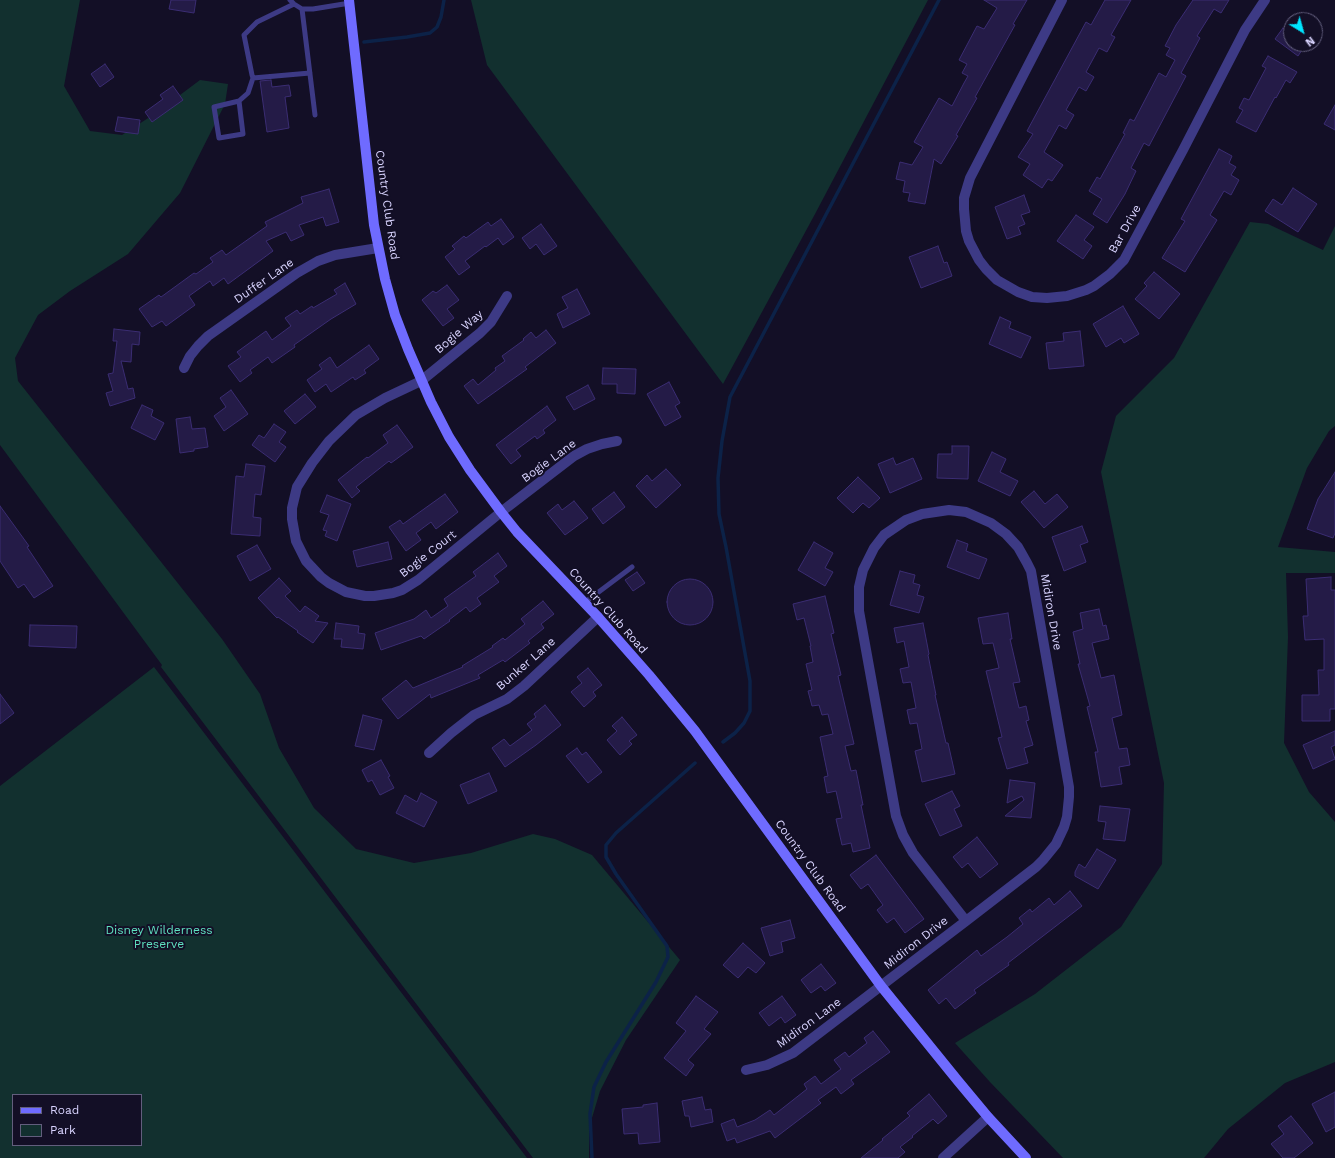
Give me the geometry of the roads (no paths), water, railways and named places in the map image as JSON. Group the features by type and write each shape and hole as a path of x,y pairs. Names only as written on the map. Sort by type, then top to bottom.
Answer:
{"street":[{"name":"Bar Drive","path":"1062,0 966,188 964,220 969,241 979,260 997,280 1018,292 1032,297 1047,298 1066,296 1090,288 1110,274 1124,260 1245,30 1265,0"},
{"name":"Country Club Road","path":"349,1 373,217 385,279 395,314 421,381 449,437 470,470 517,532 598,617 649,675 708,748 881,986 924,1041 988,1117 1026,1158"},
{"name":"Duffer Lane","path":"184,368 190,356 208,336 297,273 318,261 335,255 378,248"},
{"name":"Bogie Way","path":"421,381 480,333 491,322 507,296"},
{"name":"Bogie Court","path":"421,381 385,398 356,415 329,441 312,463 297,487 292,508 292,519 296,541 306,561 321,577 346,592 365,596 393,593 418,580 501,512"},
{"name":"Bogie Lane","path":"501,512 574,456 587,449 617,441"},
{"name":"Midiron Drive","path":"881,986 966,921 1036,867 1056,844 1067,817 1069,787 1031,571 1018,547 1010,538 991,523 966,512 940,510 922,514 906,520 884,535 874,548 863,570 859,595 860,611 896,816 903,836 913,853 966,921"},
{"name":"Bunker Lane","path":"429,753 474,715 507,699 524,686 598,617"},
{"name":"Midiron Lane","path":"746,1070 767,1066 793,1053 881,986"},
{"path":"944,1158 988,1117"}],"lane":[{"path":"239,101 243,134 219,138 214,107 239,101 248,93 253,78 244,35 257,22 292,2 302,9 313,9 349,1"},
{"path":"302,9 315,115"},
{"path":"253,78 310,74"},
{"path":"584,603 632,567"}],"waterway":[{"path":"364,42 430,33 437,27 441,17 444,0"},
{"path":"723,742 735,733 744,723 750,711 750,681 719,514 718,478 722,441 730,397 939,0"},
{"path":"592,1158 590,1114 594,1087 606,1062 656,982 668,957 667,946 616,874 606,857 606,845 616,833 695,763"}],"park label":[{"name":"Disney Wilderness Preserve","path":"159,937"}]}
